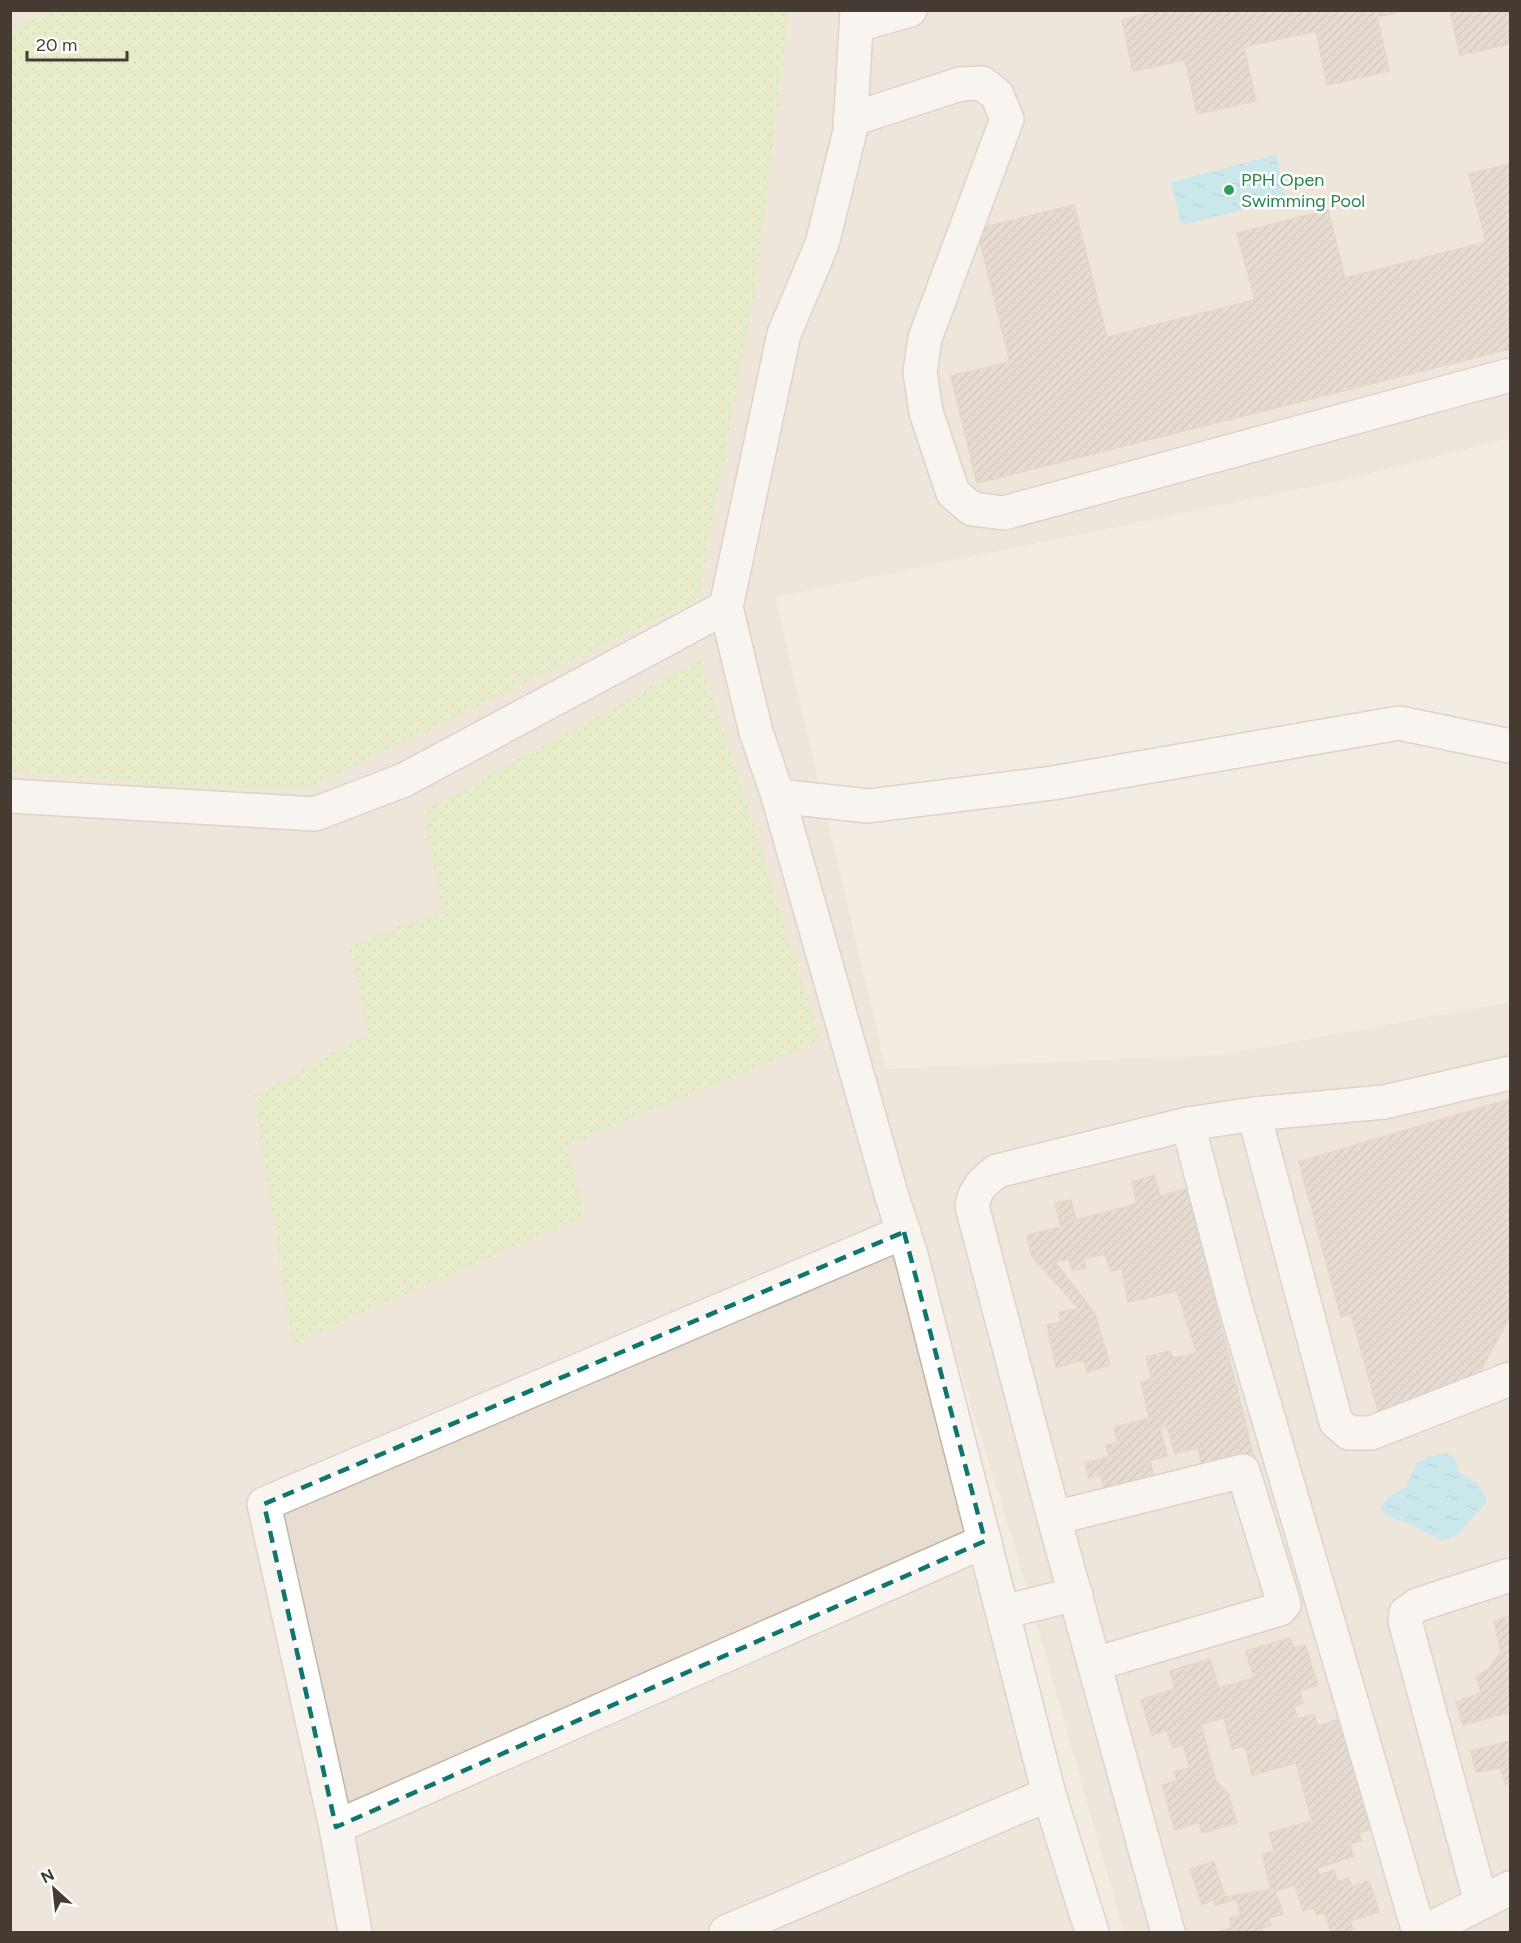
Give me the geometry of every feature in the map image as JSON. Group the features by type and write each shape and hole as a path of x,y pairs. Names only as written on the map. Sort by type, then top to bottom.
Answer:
{"street":[{"path":"910,10 857,18 850,131 822,244 783,334 726,606 756,732 778,796 904,1232 1049,1794 1092,1932"},
{"path":"850,120 960,84 982,83 997,95 1007,119 925,338 920,372 926,412 953,493 972,510 1004,513 1510,375"},
{"path":"10,796 315,814 404,780 726,606"},
{"path":"778,796 868,806 1053,783 1399,723 1510,746"},
{"path":"1168,1932 1054,1518 972,1206 974,1192 982,1182 997,1171 1188,1124 1254,1114 1384,1102 1510,1073"},
{"path":"1254,1114 1336,1422 1349,1433 1371,1432 1510,1379"},
{"path":"1188,1124 1234,1301 1422,1932 1510,1888"},
{"path":"355,1932 336,1827 264,1504 904,1232"},
{"path":"1054,1518 1243,1471 1284,1604 1280,1609 1095,1664"},
{"path":"336,1827 985,1541"},
{"path":"1481,1902 1405,1621 1406,1613 1417,1605 1510,1575"},
{"path":"1003,1612 1076,1594"},
{"path":"726,1932 1049,1794"}],"highlighted area":[{"path":"904,1232 985,1541 336,1827 264,1504"}],"shaded area":[{"path":"11,11 1510,11 1510,438 1344,480 775,597 886,1069 1222,1055 1510,1002 1510,1930 1504,1932 1124,1932 1014,1544 946,1323 1089,1932 11,1932"}],"green space":[{"path":"56,10 789,11 756,284 698,599 309,788 173,786 11,771 11,27"},
{"path":"701,659 821,1041 566,1145 586,1215 292,1344 254,1096 368,1034 349,945 442,912 423,811"}],"water":[{"name":"PPH Open Swimming Pool","path":"1276,155 1286,199 1181,225 1171,182"},
{"path":"1445,1453 1454,1457 1459,1473 1481,1487 1487,1502 1456,1536 1441,1540 1385,1515 1381,1507 1388,1498 1406,1487 1417,1463 1427,1457"}],"building":[{"path":"1160,10 1407,10 1377,17 1389,71 1327,85 1316,31 1244,47 1256,101 1197,114 1185,60 1133,71 1122,20"},
{"path":"1450,10 1510,10 1510,44 1460,55"},
{"path":"1510,164 1510,349 977,483 951,376 1010,362 977,229 1074,205 1107,337 1255,300 1237,233 1328,210 1345,278 1486,242 1469,174"},
{"path":"1510,1099 1510,1317 1474,1382 1379,1414 1351,1314 1341,1317 1299,1162"},
{"path":"1154,1176 1160,1196 1187,1189 1254,1458 1203,1471 1198,1448 1175,1453 1167,1426 1160,1427 1167,1456 1150,1460 1156,1485 1128,1493 1125,1482 1104,1487 1101,1475 1089,1478 1085,1463 1109,1457 1106,1445 1118,1442 1114,1427 1149,1418 1141,1382 1152,1379 1146,1357 1169,1351 1173,1358 1197,1353 1177,1291 1128,1302 1122,1269 1111,1271 1105,1254 1083,1259 1086,1268 1072,1270 1069,1259 1055,1262 1095,1314 1110,1365 1087,1372 1084,1360 1056,1367 1047,1325 1061,1322 1059,1312 1079,1309 1031,1255 1027,1235 1061,1227 1055,1203 1071,1200 1076,1220 1137,1204 1132,1182"},
{"path":"1510,1616 1510,1712 1463,1725 1456,1702 1481,1693 1476,1676 1488,1670 1501,1652 1494,1622"},
{"path":"1290,1638 1294,1648 1305,1645 1318,1685 1299,1691 1303,1703 1294,1706 1297,1718 1292,1719 1293,1721 1314,1714 1318,1726 1338,1720 1374,1828 1359,1833 1361,1840 1350,1844 1354,1856 1317,1868 1320,1875 1334,1870 1337,1882 1349,1878 1352,1887 1369,1881 1379,1912 1350,1921 1353,1929 1331,1932 1324,1912 1316,1915 1314,1907 1303,1911 1295,1885 1275,1891 1283,1914 1269,1918 1271,1925 1262,1928 1263,1932 1216,1932 1232,1928 1230,1918 1241,1915 1236,1899 1216,1905 1214,1899 1202,1905 1190,1869 1214,1862 1225,1897 1271,1889 1262,1855 1274,1851 1269,1833 1312,1821 1296,1763 1252,1775 1245,1746 1232,1749 1224,1718 1201,1724 1216,1781 1228,1794 1237,1823 1202,1833 1199,1822 1175,1830 1162,1785 1177,1781 1174,1772 1190,1768 1183,1744 1173,1748 1167,1730 1152,1735 1141,1700 1175,1689 1170,1671 1210,1659 1219,1688 1254,1678 1246,1651"},
{"path":"1510,1741 1510,1783 1506,1785 1500,1768 1476,1772 1471,1751"}],"place":[{"name":"PPH Open Swimming Pool","path":"1229,190"}]}
